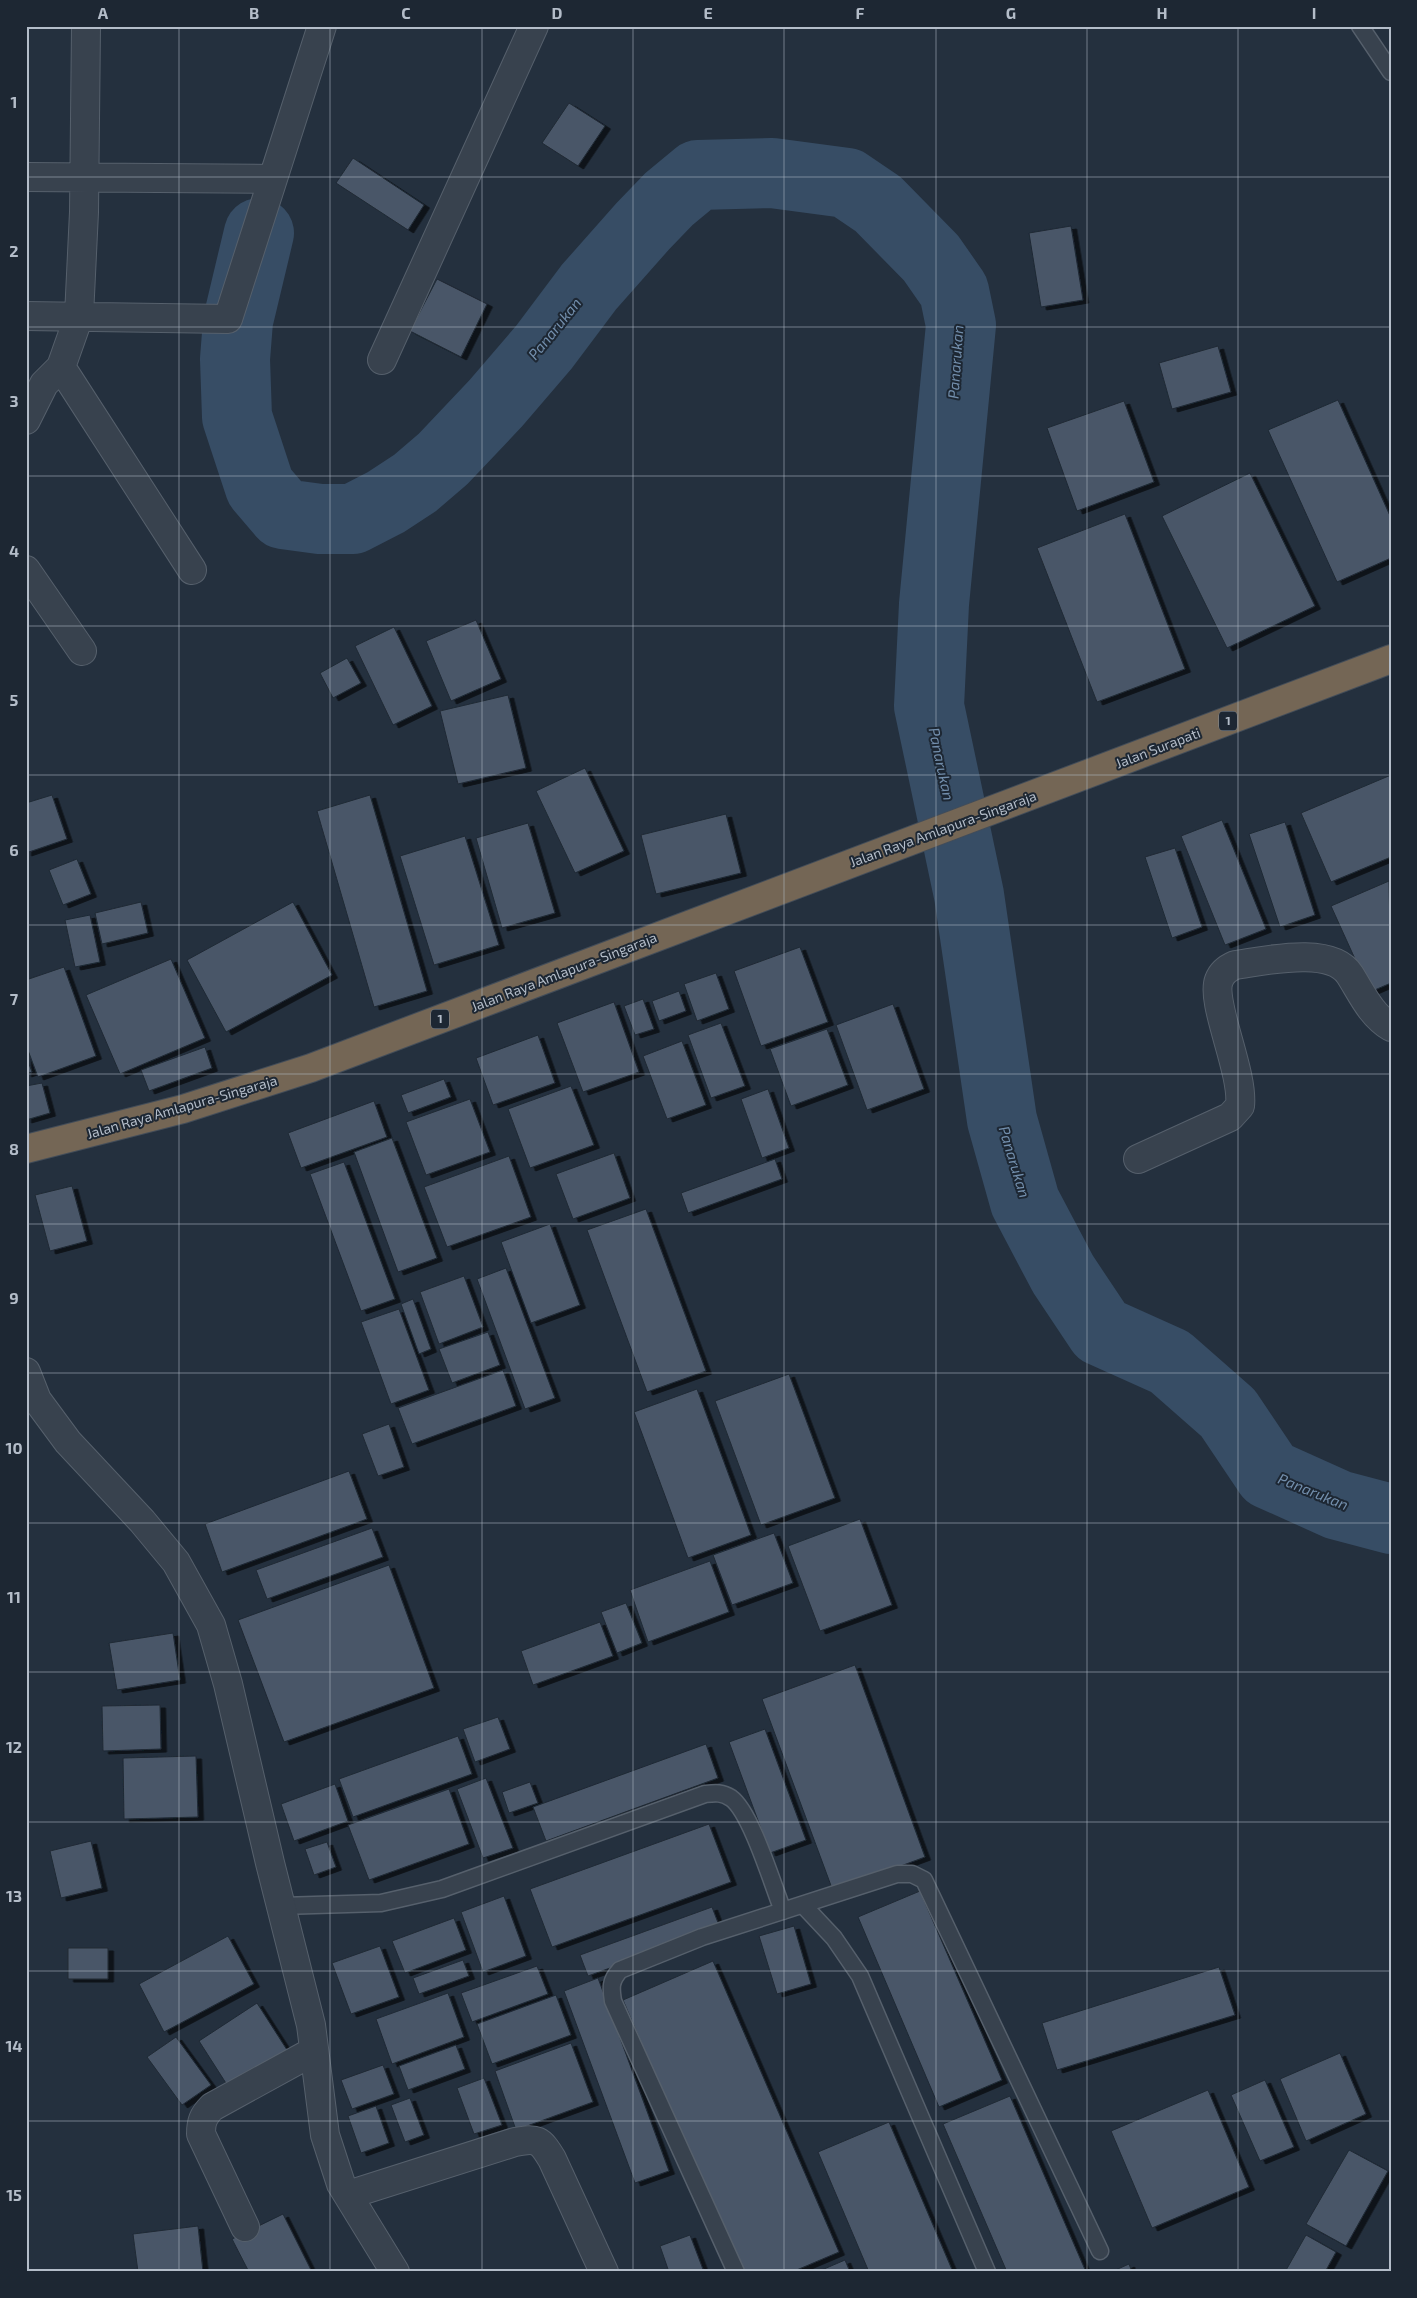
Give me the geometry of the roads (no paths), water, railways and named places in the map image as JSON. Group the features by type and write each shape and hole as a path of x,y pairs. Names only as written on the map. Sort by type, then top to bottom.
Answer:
{"highway":[{"name":"Jalan Surapati","path":"1066,784 1391,659"},
{"name":"Jalan Raya Amlapura-Singaraja","path":"26,1149 183,1109 311,1068 846,865 1066,784"}],"street":[{"path":"26,420 44,384 61,367 79,316 85,178 86,26"},
{"path":"26,316 228,319 322,26"},
{"path":"382,360 534,26"},
{"path":"26,177 272,179"},
{"path":"61,367 192,570"},
{"path":"26,570 82,651"},
{"path":"1138,1159 1230,1116 1240,1106 1239,1080 1217,995 1218,980 1225,970 1235,964 1304,956 1324,959 1348,972 1370,1009 1391,1027"},
{"path":"26,1372 37,1400 68,1442 142,1521 176,1562 211,1625 228,1684 311,2024 325,2136 341,2184 394,2272"},
{"path":"246,2227 201,2134 201,2123 205,2114 212,2107 314,2051"},
{"path":"348,2195 514,2142 531,2139 543,2143 552,2159 604,2272"}],"lane":[{"path":"1360,26 1391,72"},
{"path":"281,1906 381,1903 442,1889 705,1794 720,1792 732,1799 747,1819 783,1911"},
{"path":"736,2272 613,2002 610,1986 613,1978 620,1970 702,1937 897,1874 912,1874 924,1880 1100,2251"},
{"path":"803,1905 834,1938 860,1976 987,2272"}],"waterway":[{"name":"Panarukan","path":"259,233 238,321 235,359 237,417 260,487 283,514 320,519 353,519 386,502 415,483 443,459 496,403 544,347 589,287 643,226 669,199 698,175 772,173 847,183 878,204 931,258 954,291 961,325 934,604 929,706 969,895 1002,1120 1025,1202 1063,1274 1101,1331 1170,1362 1228,1413 1269,1474 1338,1505 1391,1519"}]}
